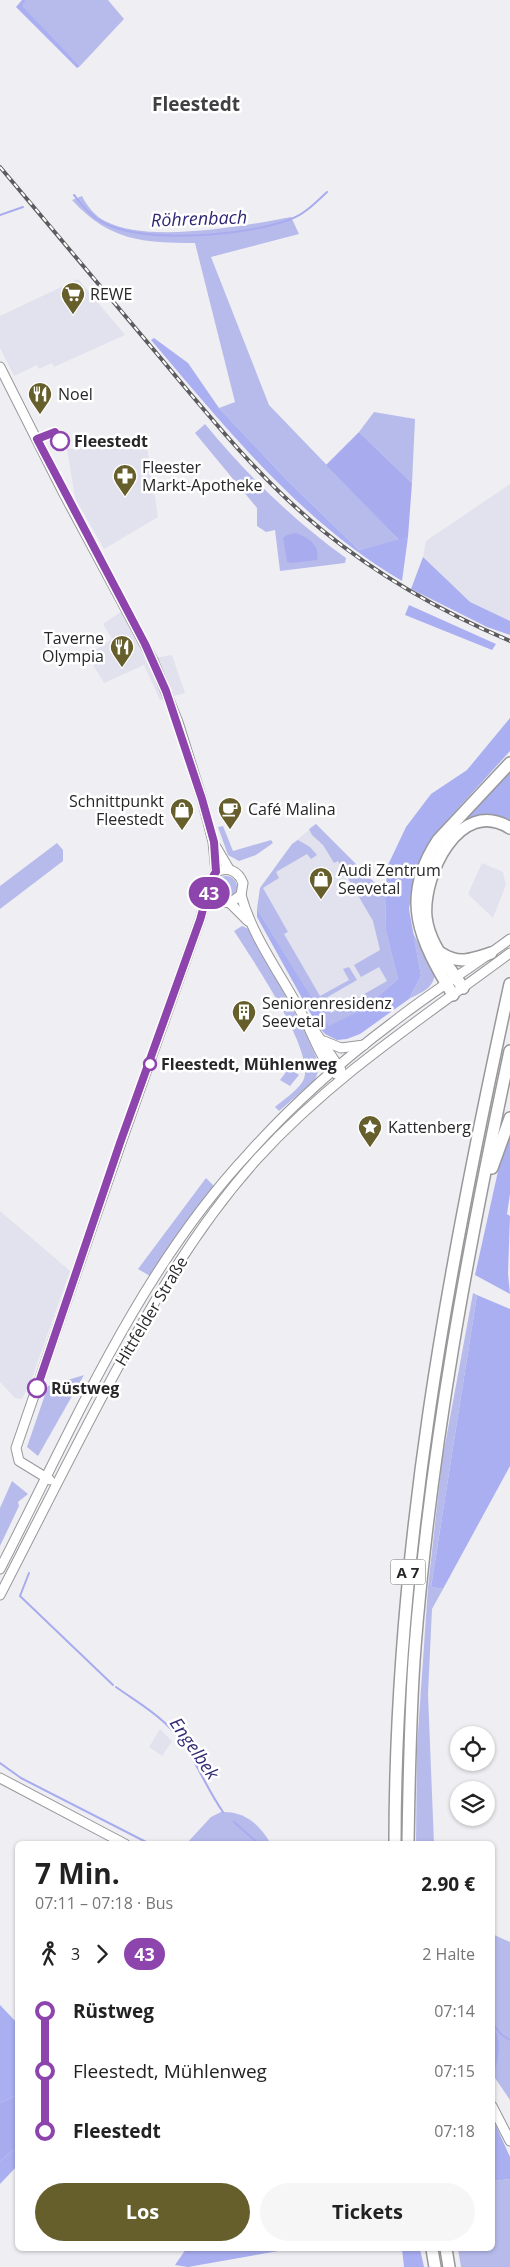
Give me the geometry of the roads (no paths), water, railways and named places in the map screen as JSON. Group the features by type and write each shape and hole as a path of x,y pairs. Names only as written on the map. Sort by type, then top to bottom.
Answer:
{"highway":[{"path":"458,991 422,937 416,906 419,880 430,852 438,840 510,763"},
{"path":"452,981 429,930 426,909 428,885 437,860 450,841 477,823 498,823 510,828"},
{"path":"439,952 457,961 495,957"},
{"name":"A 7","path":"395,1841 397,1712 410,1549 419,1480 455,1253 510,984"},
{"name":"A 7","path":"408,1841 411,1711 424,1552 442,1416 478,1207 510,1051"},
{"path":"478,1207 510,1118"},
{"path":"432,2251 435,2267"},
{"path":"446,2251 449,2267"}],"main road":[{"path":"0,367 64,494 154,660 184,743 214,842 229,869 240,877 243,887 241,895 256,931 304,1018 324,1060 336,1068"},
{"path":"214,842 216,872"},
{"path":"57,1483 19,1461 16,1448 120,1143 210,892 209,881 216,872 229,869"},
{"path":"210,892 256,931"},
{"path":"200,920 210,909 241,895"},
{"path":"495,957 506,942"},
{"path":"495,957 510,954"},
{"name":"Hittfelder Straße","path":"0,1569 115,1345 160,1268 220,1186 261,1140 336,1068 364,1044 452,981 495,957"},
{"name":"Hittfelder Straße","path":"0,1595 57,1483 154,1303 229,1193 272,1144 342,1078 401,1031 458,991 495,957"},
{"path":"304,1018 322,1040 342,1078"},
{"path":"322,1040 340,1048 364,1044"},
{"path":"0,1778 119,1841"},
{"path":"495,2112 510,2141"}],"waterway":[{"name":"Röhrenbach","path":"74,195 95,218 122,230 144,234 197,235 249,230 291,219 306,211 327,192"},
{"name":"Röhrenbach","path":"0,215 23,207"},
{"name":"Engelbek","path":"29,1573 20,1596 113,1685"},
{"name":"Engelbek","path":"116,1687 157,1716 177,1736 192,1757 223,1812"},
{"path":"0,1763 21,1778 144,1841"},
{"name":"Engelbek","path":"234,1822 256,1841"},
{"path":"495,2027 510,2040"}],"railway":[{"path":"0,167 213,420 276,489 322,530 389,578 436,606 510,641"}],"place":[{"name":"REWE","path":"73,315"},
{"name":"Noel","path":"40,415"},
{"name":"Fleestedt","path":"60,441"},
{"name":"Fleester Markt-Apotheke","path":"125,497"},
{"name":"Taverne Olympia","path":"122,668"},
{"name":"Café Malina","path":"230,830"},
{"name":"Schnittpunkt Fleestedt","path":"182,831"},
{"name":"Audi Zentrum Seevetal","path":"321,900"},
{"name":"Seniorenresidenz Seevetal","path":"244,1033"},
{"name":"Fleestedt, Mühlenweg","path":"150,1064"},
{"name":"Kattenberg","path":"370,1148"},
{"name":"Rüstweg","path":"37,1388"}],"district":[{"name":"Fleestedt","path":"196,104"}]}
